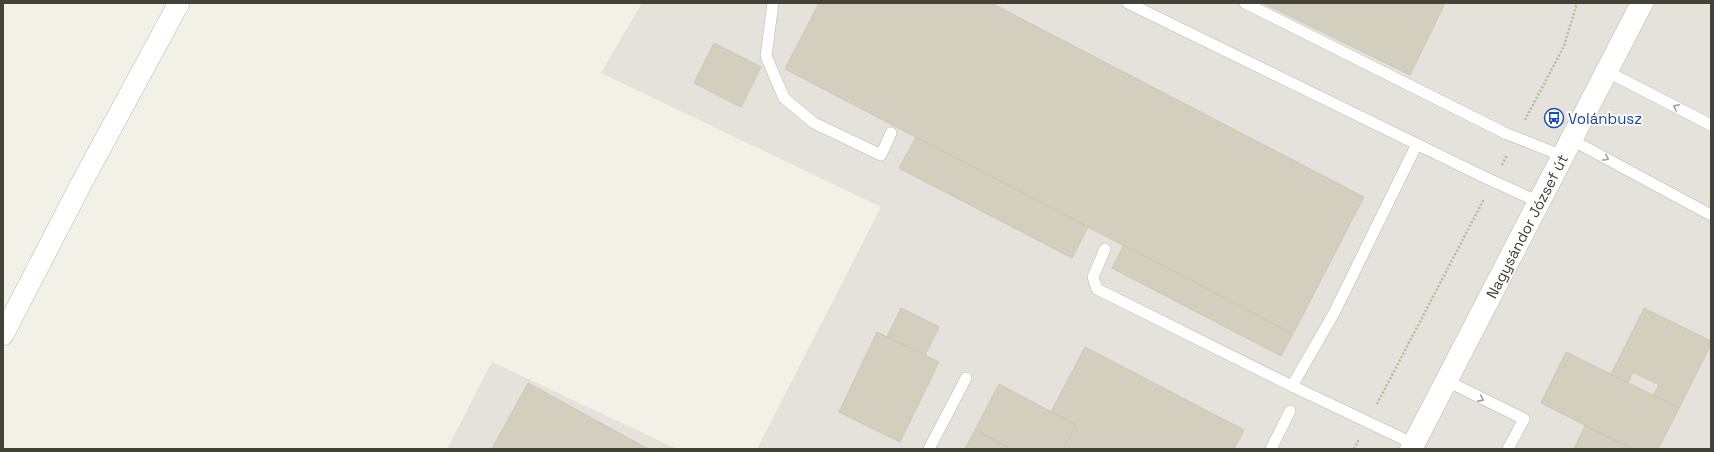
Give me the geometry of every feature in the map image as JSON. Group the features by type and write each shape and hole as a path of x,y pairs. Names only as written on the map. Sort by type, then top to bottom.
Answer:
{"street":[{"path":"3,335 81,184 178,3"},
{"name":"Nagysándor József út","path":"1413,446 1567,148 1608,72 1642,3"}],"lane":[{"path":"773,3 766,56 784,98 814,123 881,155 891,134"},
{"path":"1128,3 1494,182 1539,202"},
{"path":"1245,3 1516,138 1567,148 1711,215"},
{"path":"1608,72 1711,125"},
{"path":"1292,386 1334,313 1417,144"},
{"path":"1105,249 1093,277 1097,289 1368,422 1413,446"},
{"path":"929,449 966,378"},
{"path":"1446,381 1524,419 1508,449"},
{"path":"1271,449 1290,411"}],"path":[{"path":"1354,449 1564,46 1577,3"}],"shaded area":[{"path":"642,3 1711,3 1711,449 757,449 881,207 601,73"},
{"path":"492,362 677,449 447,449"}],"building":[{"path":"819,3 991,3 1364,197 1293,334 785,69"},
{"path":"1263,3 1445,3 1410,75"},
{"path":"714,43 761,67 741,107 694,83"},
{"path":"916,137 1088,227 1072,258 899,168"},
{"path":"1124,245 1293,334 1281,356 1112,268"},
{"path":"901,308 939,327 925,355 887,337"},
{"path":"1644,308 1711,341 1711,344 1679,408 1653,396 1659,385 1633,372 1628,383 1611,374"},
{"path":"877,332 939,362 900,442 839,412"},
{"path":"1085,347 1244,430 1234,449 1063,449 1076,425 1051,412"},
{"path":"1566,352 1679,408 1658,449 1632,449 1541,403"},
{"path":"528,383 648,449 492,449"},
{"path":"999,384 1076,425 1063,449 1011,449 975,430"},
{"path":"1585,426 1632,449 1574,449"},
{"path":"975,430 1011,449 965,449"}],"place":[{"name":"Volánbusz","path":"1554,118"}]}
